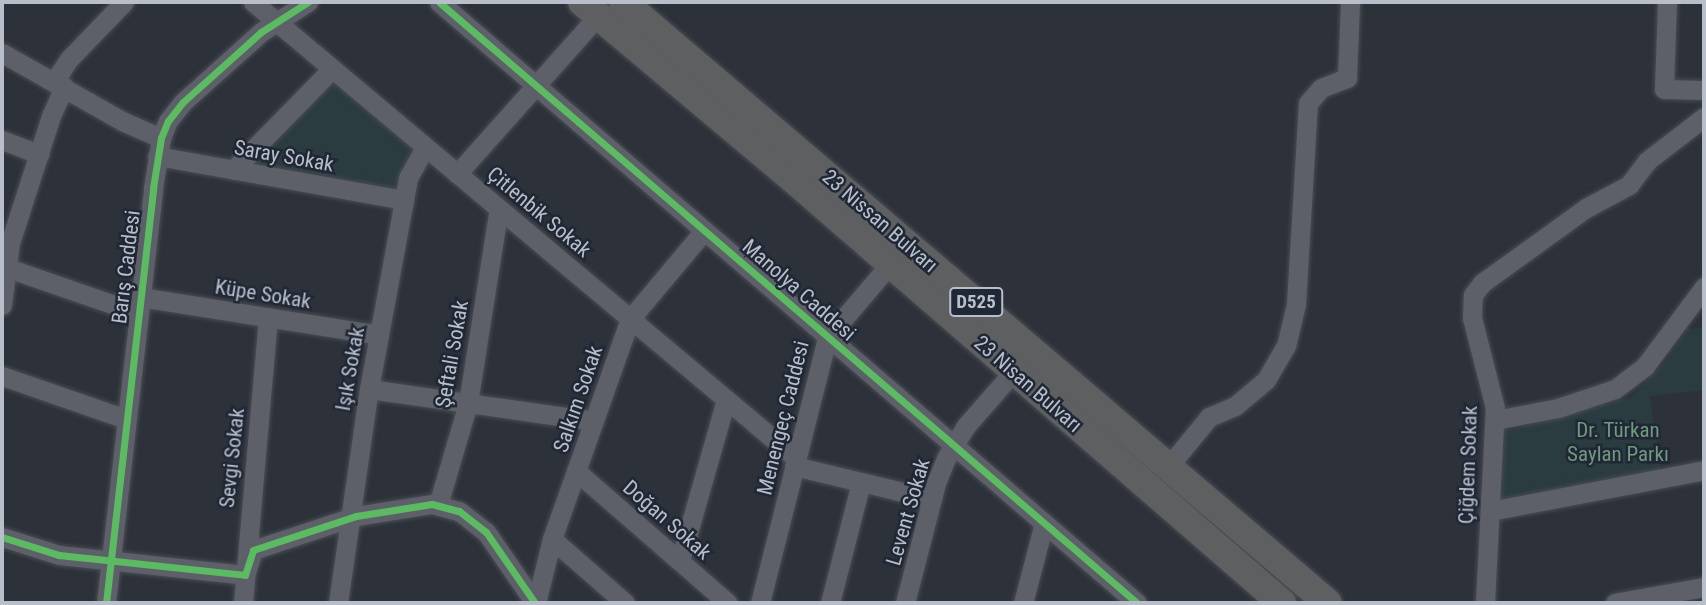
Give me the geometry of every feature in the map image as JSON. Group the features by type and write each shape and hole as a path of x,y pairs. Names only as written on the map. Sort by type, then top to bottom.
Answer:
{"highway":[{"name":"23 Nissan Bulvarı","path":"623,2 1328,603"},
{"name":"23 Nisan Bulvarı","path":"590,9 1282,603"}],"street":[{"path":"2,305 3,267 69,59 124,2"},
{"name":"Çitlenbik Sokak","path":"253,2 726,399 795,462"},
{"name":"Barış Caddesi","path":"106,603 159,147 168,121 183,102 275,21 307,2"},
{"name":"Manolya Caddesi","path":"439,2 1137,603"},
{"path":"1168,467 1209,417 1235,406 1266,380 1286,346 1296,304 1308,103 1321,88 1347,78 1350,2"},
{"path":"1667,2 1664,89 1704,90"},
{"path":"457,174 536,86 590,9"},
{"name":"Saray Sokak","path":"2,52 122,121 159,147 233,170 404,200"},
{"path":"233,170 332,69"},
{"name":"Çiğdem Sokak","path":"1485,603 1495,420 1490,383 1472,318 1473,295 1482,284 1586,208 1629,185 1647,161 1704,117"},
{"path":"2,141 39,154"},
{"name":"Işık Sokak","path":"338,603 351,534 349,518 369,388 404,200 411,169 425,147"},
{"name":"Şeftali Sokak","path":"438,505 468,403 499,208"},
{"name":"Salkım Sokak","path":"536,603 552,539 630,319 703,232"},
{"name":"Menengeç Caddesi","path":"760,603 827,338 890,264"},
{"name":"Küpe Sokak","path":"3,267 139,305 268,317 379,335"},
{"path":"1495,420 1558,408 1615,389 1645,366 1703,292"},
{"name":"Sevgi Sokak","path":"243,603 268,317"},
{"name":"Levent Sokak","path":"905,603 932,499 953,446 1014,371"},
{"path":"2,376 126,419"},
{"path":"369,388 594,421"},
{"path":"680,561 726,399"},
{"path":"795,462 932,499"},
{"path":"1490,511 1704,470"},
{"name":"Doğan Sokak","path":"576,471 728,603"},
{"path":"830,603 861,482"},
{"path":"2,537 40,551 111,563 245,575 253,550 349,518 419,505 438,505 459,511 486,532 536,603"},
{"path":"1023,603 1044,523"},
{"path":"552,539 625,603"},
{"path":"1615,603 1704,587"}],"green space":[{"path":"332,79 412,148 399,191 251,165"},
{"name":"Dr. Türkan Saylan Parkı","path":"1704,328 1704,390 1650,396 1661,471 1501,503 1505,432 1632,397 1665,362 1688,329"}],"cycle path":[{"path":"106,603 161,138 168,121 183,102 261,32 308,2"},
{"path":"439,2 1137,603"},
{"path":"2,537 59,555 245,575 253,550 356,516 432,504 459,511 486,532 535,603"}]}
